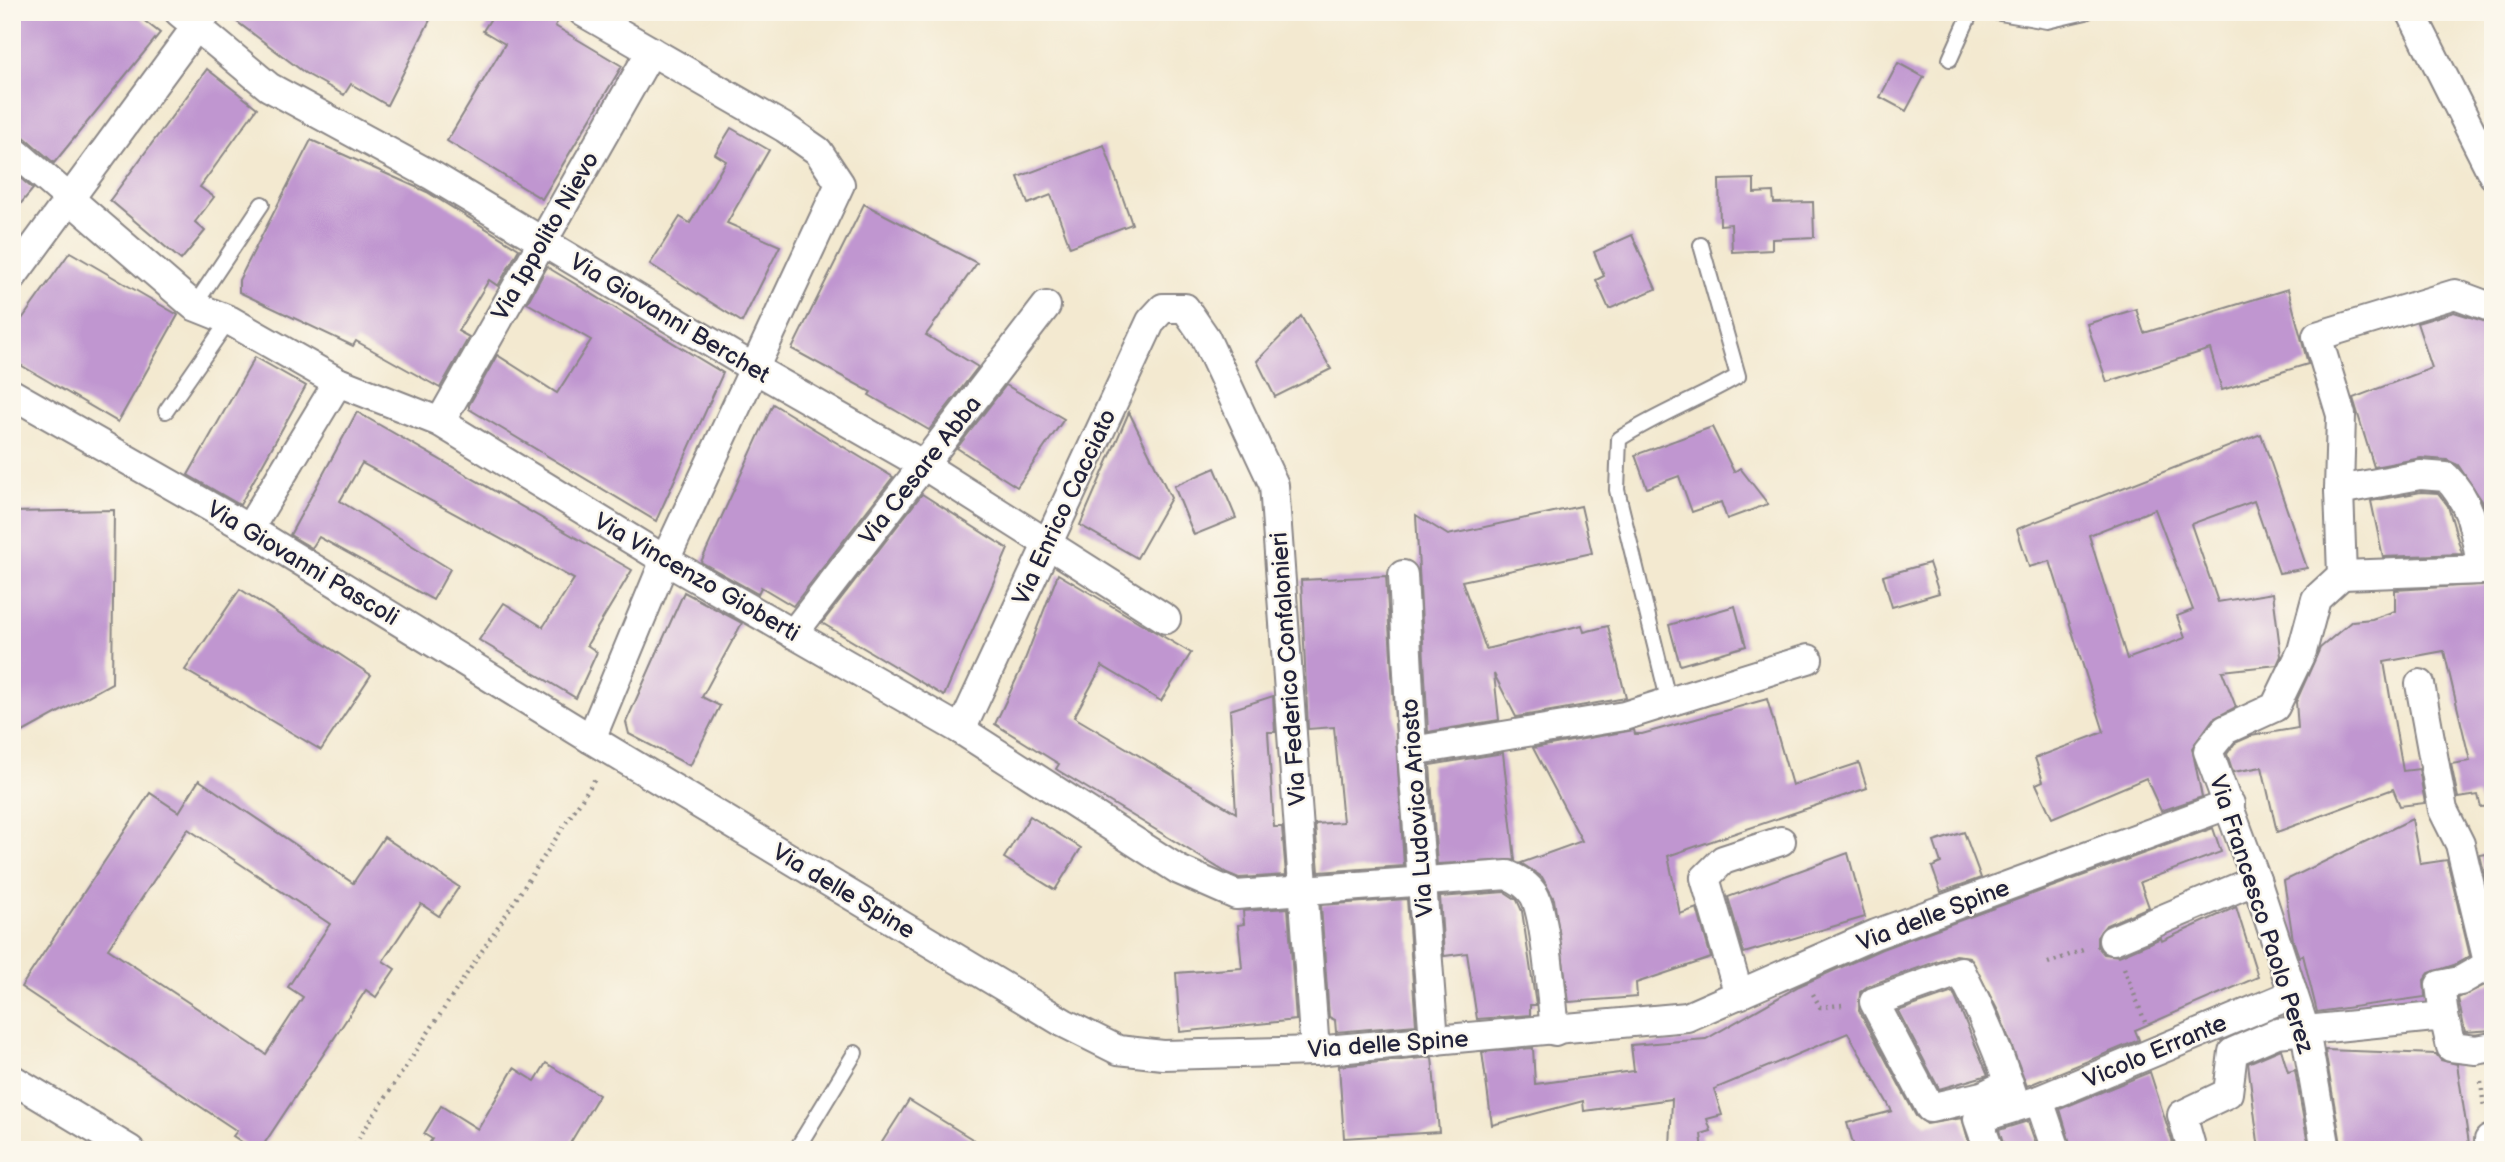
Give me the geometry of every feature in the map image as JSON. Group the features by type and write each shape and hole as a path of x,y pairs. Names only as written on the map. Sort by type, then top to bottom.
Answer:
{"street":[{"path":"583,12 785,128 818,151 840,184 665,560 602,746"},
{"path":"2411,12 2493,175"},
{"path":"12,277 70,200 194,17"},
{"name":"Via Giovanni Berchet","path":"194,17 269,87 433,176 755,369 925,466 1166,619"},
{"name":"Via Ippolito Nievo","path":"440,422 651,51"},
{"name":"Via Vincenzo Gioberti","path":"12,149 194,306 229,320 338,382 440,422 665,560 961,730 1179,870 1236,895 1508,875 1528,887 1539,906 1555,1031"},
{"path":"2339,490 2420,475 2446,477 2461,492 2488,568 2342,575 2339,490 2342,415 2317,336 2455,294 2493,309"},
{"name":"Via Cesare Abba","path":"793,634 1046,306"},
{"name":"Via Enrico Cacciato","path":"961,730 1151,321 1163,308 1185,308"},
{"name":"Via Federico Confalonieri","path":"1185,308 1205,337 1274,485 1315,1051"},
{"path":"249,529 338,382"},
{"name":"Via Giovanni Pascoli","path":"12,394 249,529 602,746"},
{"name":"Via Ludovico Ariosto","path":"1403,575 1412,751 1434,1041"},
{"name":"Via Francesco Paolo Perez","path":"2326,1150 2305,1030 2230,804 2208,751 2225,730 2275,707 2302,651 2316,599 2342,575"},
{"path":"1412,751 1624,716 1808,659"},
{"path":"2420,684 2442,810 2460,844 2490,962 2460,981 2440,985 2444,1016 2451,1046 2484,1048"},
{"name":"Via delle Spine","path":"602,746 1064,1023 1118,1050 1163,1055 1315,1051 1687,1017 1876,934 2230,804"},
{"path":"1739,995 1704,878 1723,860 1781,841"},
{"path":"2113,940 2256,880"},
{"path":"1874,1002 1961,971 2021,1096 2056,1150"},
{"name":"Vicolo Errante","path":"1989,1150 1978,1119 2021,1096 2155,1049 2293,994"},
{"name":"Vicolo Errante","path":"1874,1002 1930,1108 1982,1096 2021,1096"},
{"path":"2192,1150 2182,1115 2228,1093 2232,1052 2277,1032 2444,1016"},
{"path":"12,1079 130,1150"}],"lane":[{"path":"1950,59 1971,12"},
{"path":"1994,12 2047,21 2086,12"},
{"path":"194,306 262,204"},
{"path":"1669,703 1617,490 1619,439 1647,421 1699,399 1738,376 1701,245"},
{"path":"166,411 229,320"},
{"path":"796,1150 855,1053"}],"path":[{"path":"351,1150 602,746"},
{"path":"2113,940 2155,1049"},
{"path":"1799,968 1820,1007 1874,1002"},
{"path":"2484,1048 2489,1145"}],"building":[{"path":"12,12 133,12 160,33 54,163 23,136 12,133"},
{"path":"224,12 434,12 387,105 351,84 344,95 305,73"},
{"path":"495,12 563,12 555,26 622,66 542,199 447,141 505,44 483,31"},
{"path":"1898,63 1924,77 1906,111 1880,97"},
{"path":"207,69 257,108 200,187 214,197 195,222 205,231 181,260 110,200"},
{"path":"731,128 769,150 727,223 780,246 742,322 650,264 680,217 690,223 726,161 715,154"},
{"path":"311,140 427,192 519,249 498,286 489,280 458,331 469,337 440,388 356,341 353,346 239,292 239,280"},
{"path":"1104,145 1132,224 1070,247 1051,195 1028,204 1018,177"},
{"path":"12,171 33,189 12,214"},
{"path":"1754,179 1754,193 1773,192 1774,203 1813,202 1814,237 1772,239 1772,250 1732,252 1731,224 1720,225 1719,180"},
{"path":"864,204 977,263 926,335 978,367 929,430 869,395 871,392 792,349"},
{"path":"1632,235 1656,289 1609,309 1596,280 1604,276 1594,252"},
{"path":"70,252 178,315 118,422 12,360 12,333"},
{"path":"547,267 723,373 656,521 469,409 497,355 557,393 591,340 527,303"},
{"path":"2288,289 2308,364 2222,390 2210,349 2107,382 2087,324 2136,309 2144,333"},
{"path":"2454,312 2493,324 2493,537 2482,501 2458,465 2447,460 2421,458 2374,467 2353,398 2432,368 2417,323"},
{"path":"1301,316 1331,369 1275,397 1257,361"},
{"path":"255,357 306,386 240,505 188,475"},
{"path":"1006,385 1064,419 1017,487 957,448"},
{"path":"773,404 893,477 793,606 761,587 758,594 701,562"},
{"path":"357,412 632,570 587,645 597,652 576,698 479,640 504,603 543,627 574,579 362,463 340,501 450,569 433,600 319,537 312,548 290,535"},
{"path":"1129,412 1171,498 1137,558 1080,525"},
{"path":"1712,427 1734,472 1740,468 1768,504 1727,519 1721,502 1692,512 1679,476 1647,488 1635,455"},
{"path":"2261,434 2307,568 2279,573 2254,501 2191,524 2218,602 2273,593 2281,656 2277,665 2222,671 2236,707 2213,719 2192,748 2202,797 2161,811 2146,778 2052,818 2036,784 2043,781 2035,758 2104,732 2050,561 2029,567 2017,529","holes":["2155,509 2193,610 2177,616 2185,638 2127,659 2089,535"]},
{"path":"1215,468 1236,518 1194,535 1174,486"},
{"path":"2421,492 2438,493 2448,506 2462,554 2383,557 2371,501"},
{"path":"922,494 1008,549 944,696 822,623"},
{"path":"1581,506 1592,553 1462,581 1486,649 1582,625 1584,632 1608,626 1626,698 1516,717 1494,674 1499,720 1428,732 1416,515 1448,535"},
{"path":"114,510 112,683 12,738 12,512"},
{"path":"1929,563 1939,593 1892,607 1883,576"},
{"path":"1058,574 1191,653 1161,701 1102,666 1074,717 1236,813 1230,710 1273,696 1275,732 1268,732 1274,827 1282,827 1286,875 1239,878 1227,873 1059,771 1056,769 1059,764 995,724 1022,667"},
{"path":"1386,576 1404,866 1319,872 1315,824 1343,822 1334,727 1308,729 1301,580"},
{"path":"2493,584 2493,806 2481,807 2478,795 2458,798 2451,764 2470,761 2444,651 2384,662 2403,771 2419,769 2425,803 2400,806 2393,789 2277,832 2262,767 2233,772 2227,754 2235,743 2251,736 2298,728 2296,702 2320,648 2352,621 2372,619 2395,611 2395,590"},
{"path":"240,589 371,675 321,750 185,670"},
{"path":"684,592 742,623 702,697 720,706 690,766 629,734 626,722"},
{"path":"1735,606 1746,646 1680,665 1669,625"},
{"path":"1767,699 1792,785 1859,763 1867,788 1668,856 1680,914 1697,908 1711,958 1636,983 1637,997 1569,1002 1554,899 1542,877 1521,863 1582,841 1533,748 1634,730 1635,734 1642,734"},
{"path":"1503,753 1515,860 1437,864 1430,765"},
{"path":"199,780 353,883 384,837 459,887 439,916 421,904 383,961 395,969 376,997 366,990 260,1150 254,1150 233,1136 237,1131 21,987 150,793 179,812","holes":["188,829 330,924 288,987 303,997 266,1054 108,949"]},
{"path":"1030,816 1081,848 1055,890 1004,858"},
{"path":"2412,819 2420,864 2447,860 2470,956 2454,965 2429,973 2424,980 2425,997 2317,1012 2303,955 2299,957 2293,940 2284,881"},
{"path":"2213,828 2221,852 2140,882 2149,907 2106,925 2097,937 2097,946 2104,954 2119,956 2161,938 2162,941 2236,907 2258,977 2135,1030 2139,1040 2027,1086 1999,1013 1970,957 1955,955 1868,986 1860,992 1859,1010 1916,1116 1927,1124 1962,1118 1971,1150 1855,1150 1847,1123 1892,1111 1848,1033 1714,1089 1722,1115 1707,1119 1711,1131 1701,1134 1703,1150 1670,1150 1672,1099 1584,1111 1583,1101 1492,1125 1482,1052 1533,1048 1535,1084 1634,1071 1631,1045 1706,1039 1799,986 1882,949"},
{"path":"1964,832 1981,878 1941,892 1932,867 1941,863 1934,842"},
{"path":"1848,853 1865,917 1744,953 1728,897"},
{"path":"2493,853 2493,910 2480,855"},
{"path":"1505,892 1517,900 1522,911 1536,1005 1530,1005 1530,1015 1477,1019 1467,953 1444,956 1440,897"},
{"path":"1407,899 1416,1025 1336,1032 1335,1020 1329,1017 1321,905"},
{"path":"1288,908 1296,1020 1180,1032 1176,973 1242,968 1238,925 1244,924 1243,911"},
{"path":"2493,981 2493,1030 2465,1032 2458,998"},
{"path":"1953,992 1988,1075 1939,1089 1898,1011"},
{"path":"2281,1049 2288,1072 2295,1070 2309,1150 2259,1150 2248,1063"},
{"path":"2325,1050 2436,1054 2441,1060 2457,1064 2470,1150 2342,1150"},
{"path":"1432,1057 1439,1132 1344,1138 1339,1066"},
{"path":"546,1063 599,1095 566,1150 425,1150 432,1139 424,1134 441,1106 478,1129 514,1068 535,1081"},
{"path":"2150,1072 2175,1150 2072,1150 2060,1109"},
{"path":"909,1100 990,1150 877,1150"},
{"path":"2028,1121 2038,1150 2005,1150 1999,1130"}]}
